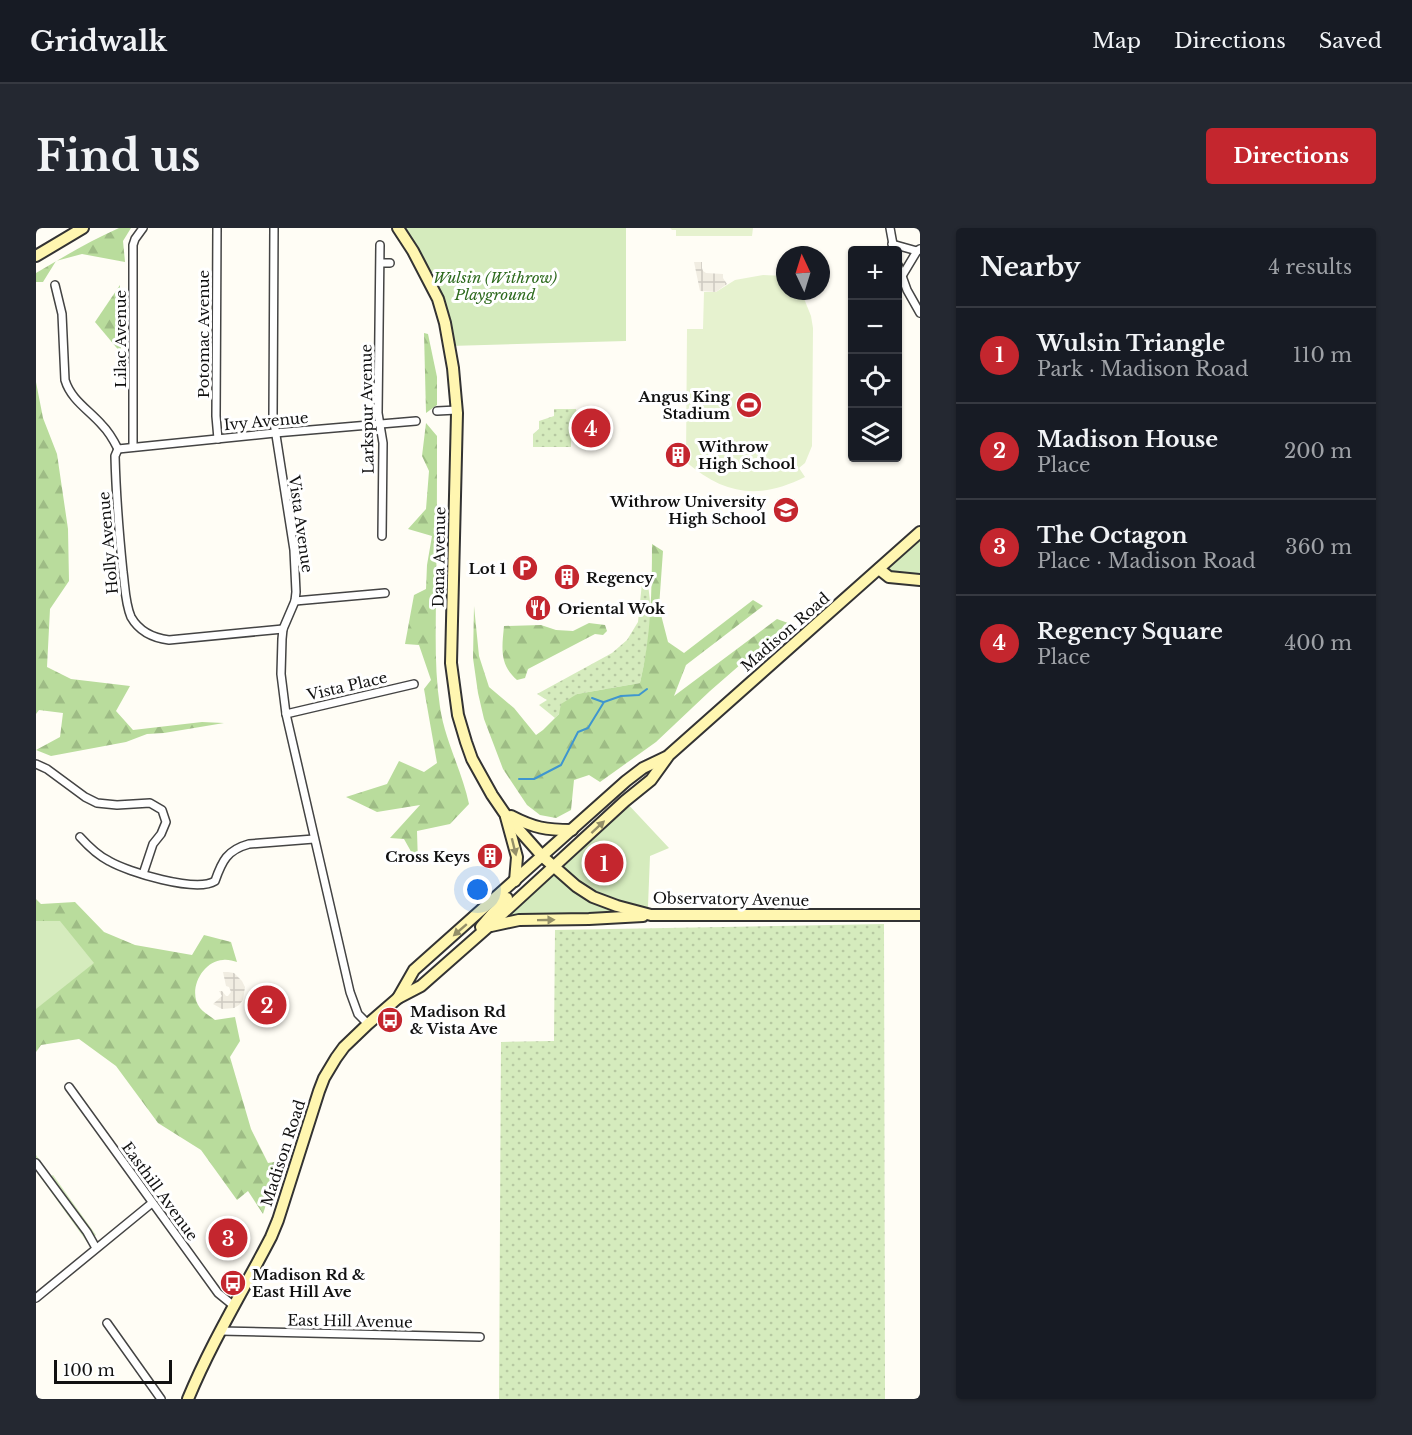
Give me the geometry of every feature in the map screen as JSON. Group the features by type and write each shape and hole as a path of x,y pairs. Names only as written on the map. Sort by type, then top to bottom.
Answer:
{"main road":[{"path":"36,256 83,228"},
{"name":"Dana Avenue","path":"398,228 424,270 441,307 451,350 457,410 451,663 458,715 466,742 482,778 505,814 555,867"},
{"name":"Madison Road","path":"188,1399 202,1364 278,1220 324,1078 344,1047 398,998 420,986 467,946 625,801 651,780 669,755 920,532"},
{"path":"879,569 890,577 920,580"},
{"name":"Madison Road","path":"398,998 414,970 635,774 669,755"},
{"path":"505,814 529,826 548,830 572,830"},
{"path":"505,814 517,857 515,882"},
{"path":"467,946 498,907 542,865 543,856"},
{"name":"Observatory Avenue","path":"555,867 576,886 593,897 651,915 920,915"},
{"path":"488,927 519,920 589,920 651,915"}],"street":[{"name":"Potomac Avenue","path":"217,228 216,416 218,439"},
{"name":"Vista Avenue","path":"274,228 273,416 294,550 296,592 295,601 283,629 281,674 285,714 354,1007 368,1024"},
{"path":"890,228 893,246"},
{"name":"Lilac Avenue","path":"133,447 133,245 141,230"},
{"name":"Larkspur Avenue","path":"380,245 378,413 383,443 382,536"},
{"path":"902,248 918,250 902,276 920,313"},
{"path":"381,263 390,262"},
{"path":"55,285 62,314 67,387 88,413 101,424 118,449"},
{"path":"437,411 457,410"},
{"name":"Ivy Avenue","path":"118,449 416,421"},
{"name":"Holly Avenue","path":"118,449 115,456 120,546 128,607 136,624 147,634 169,640 283,629"},
{"path":"295,601 385,593"},
{"name":"Vista Place","path":"285,714 414,684"},
{"path":"36,764 97,803 117,806 150,802 162,810 166,822 161,834 153,844 143,874"},
{"path":"80,837 97,854 129,870 174,882 198,885 210,885 215,881 225,859 239,847 249,844 314,840"},
{"name":"Easthill Avenue","path":"69,1087 218,1293 234,1305"},
{"path":"36,1163 87,1232 96,1248"},
{"path":"36,1298 152,1203"},
{"path":"107,1323 161,1399"},
{"name":"East Hill Avenue","path":"220,1331 480,1337"}],"green space":[{"path":"119,228 131,228 123,241 125,262 82,254 57,261"},
{"name":"Wulsin (Withrow) Playground","path":"398,228 626,228 626,341 450,346 445,323"},
{"path":"670,228 753,228 752,236 676,236 676,230"},
{"path":"56,261 43,282 36,282 36,273"},
{"name":"Angus King Stadium","path":"763,275 776,276 776,300 805,300 811,316 813,328 812,446 805,463 799,468 805,477 772,489 757,491 729,487 715,482 686,462 687,329 703,329 704,292 716,292 735,280"},
{"path":"120,285 121,353 95,322"},
{"path":"424,333 428,334 437,377 437,405 426,413"},
{"path":"36,382 43,418 57,454 68,529 69,581 50,609 47,667 71,679 130,686 116,711 133,730 202,722 224,723 147,734 126,742 51,756 36,750 60,737 63,713 39,710 36,714"},
{"path":"554,409 576,409 577,414 590,415 593,421 571,421 571,447 533,447 533,434 539,429 539,421 554,416"},
{"path":"426,423 437,436 436,663 438,692 442,720 469,804 450,824 417,831 418,864 404,839 390,838 420,805 377,812 346,797 387,784 399,761 424,772 437,763 424,689 431,680 419,645 405,644 414,595 426,589 432,536 408,529 426,509 429,471 422,456"},
{"path":"920,532 920,580 879,569"},
{"path":"652,544 663,551 659,607 668,642 684,653 753,600 763,606 686,665 674,696 777,619 788,623 656,742 600,782 589,775 574,780 571,810 556,818 540,815 527,805 503,769 484,719 473,658 474,606 479,656 489,687 514,708 536,735 559,714 561,704 577,694 640,683 649,631"},
{"path":"642,583 648,586 650,623 640,683 577,694 555,718 539,705 547,700 537,694 612,653 627,640 638,622"},
{"path":"589,623 605,625 607,631 603,635 595,634 528,669 525,678 517,680 507,668 502,649 504,626 541,625 556,630 573,631"},
{"path":"625,801 669,848 650,856 648,906 651,915 488,927"},
{"path":"36,899 41,904 75,902 104,932 135,945 192,955 204,935 231,942 237,962 225,960 209,966 199,978 195,993 200,1008 215,1020 235,1017 240,1041 230,1057 251,1129 268,1163 280,1161 263,1214 248,1191 237,1200 201,1150 158,1123 116,1066 79,1039 41,1045 36,1052"},
{"path":"36,921 60,921 94,963 36,1009"},
{"path":"884,924 885,1399 499,1399 501,1042 554,1041 555,930"},
{"path":"36,1155 96,1235 87,1242 36,1171"}],"shaded area":[{"path":"694,262 702,262 703,271 706,273 723,274 727,284 716,292 700,291"},
{"path":"223,972 234,973 245,987 243,1000 234,1008 222,1009 213,1004 222,996 219,991 226,996 231,992 226,986"}],"waterway":[{"path":"519,779 534,779 561,765 578,732 588,728 604,702 621,696 639,695 647,689"},
{"path":"592,698 603,702"}],"place":[{"name":"Angus King Stadium","path":"749,405"},
{"name":"Regency Square","path":"591,428"},
{"name":"Withrow High School","path":"678,455"},
{"name":"Withrow University High School","path":"786,510"},
{"name":"Lot 1","path":"525,568"},
{"name":"Regency","path":"567,577"},
{"name":"Oriental Wok","path":"538,608"},
{"name":"Cross Keys","path":"490,856"},
{"name":"Wulsin Triangle","path":"604,863"},
{"name":"Madison House","path":"267,1005"},
{"name":"Madison Rd & Vista Ave","path":"390,1020"},
{"name":"The Octagon","path":"228,1238"},
{"name":"Madison Rd & East Hill Ave","path":"233,1283"}]}
